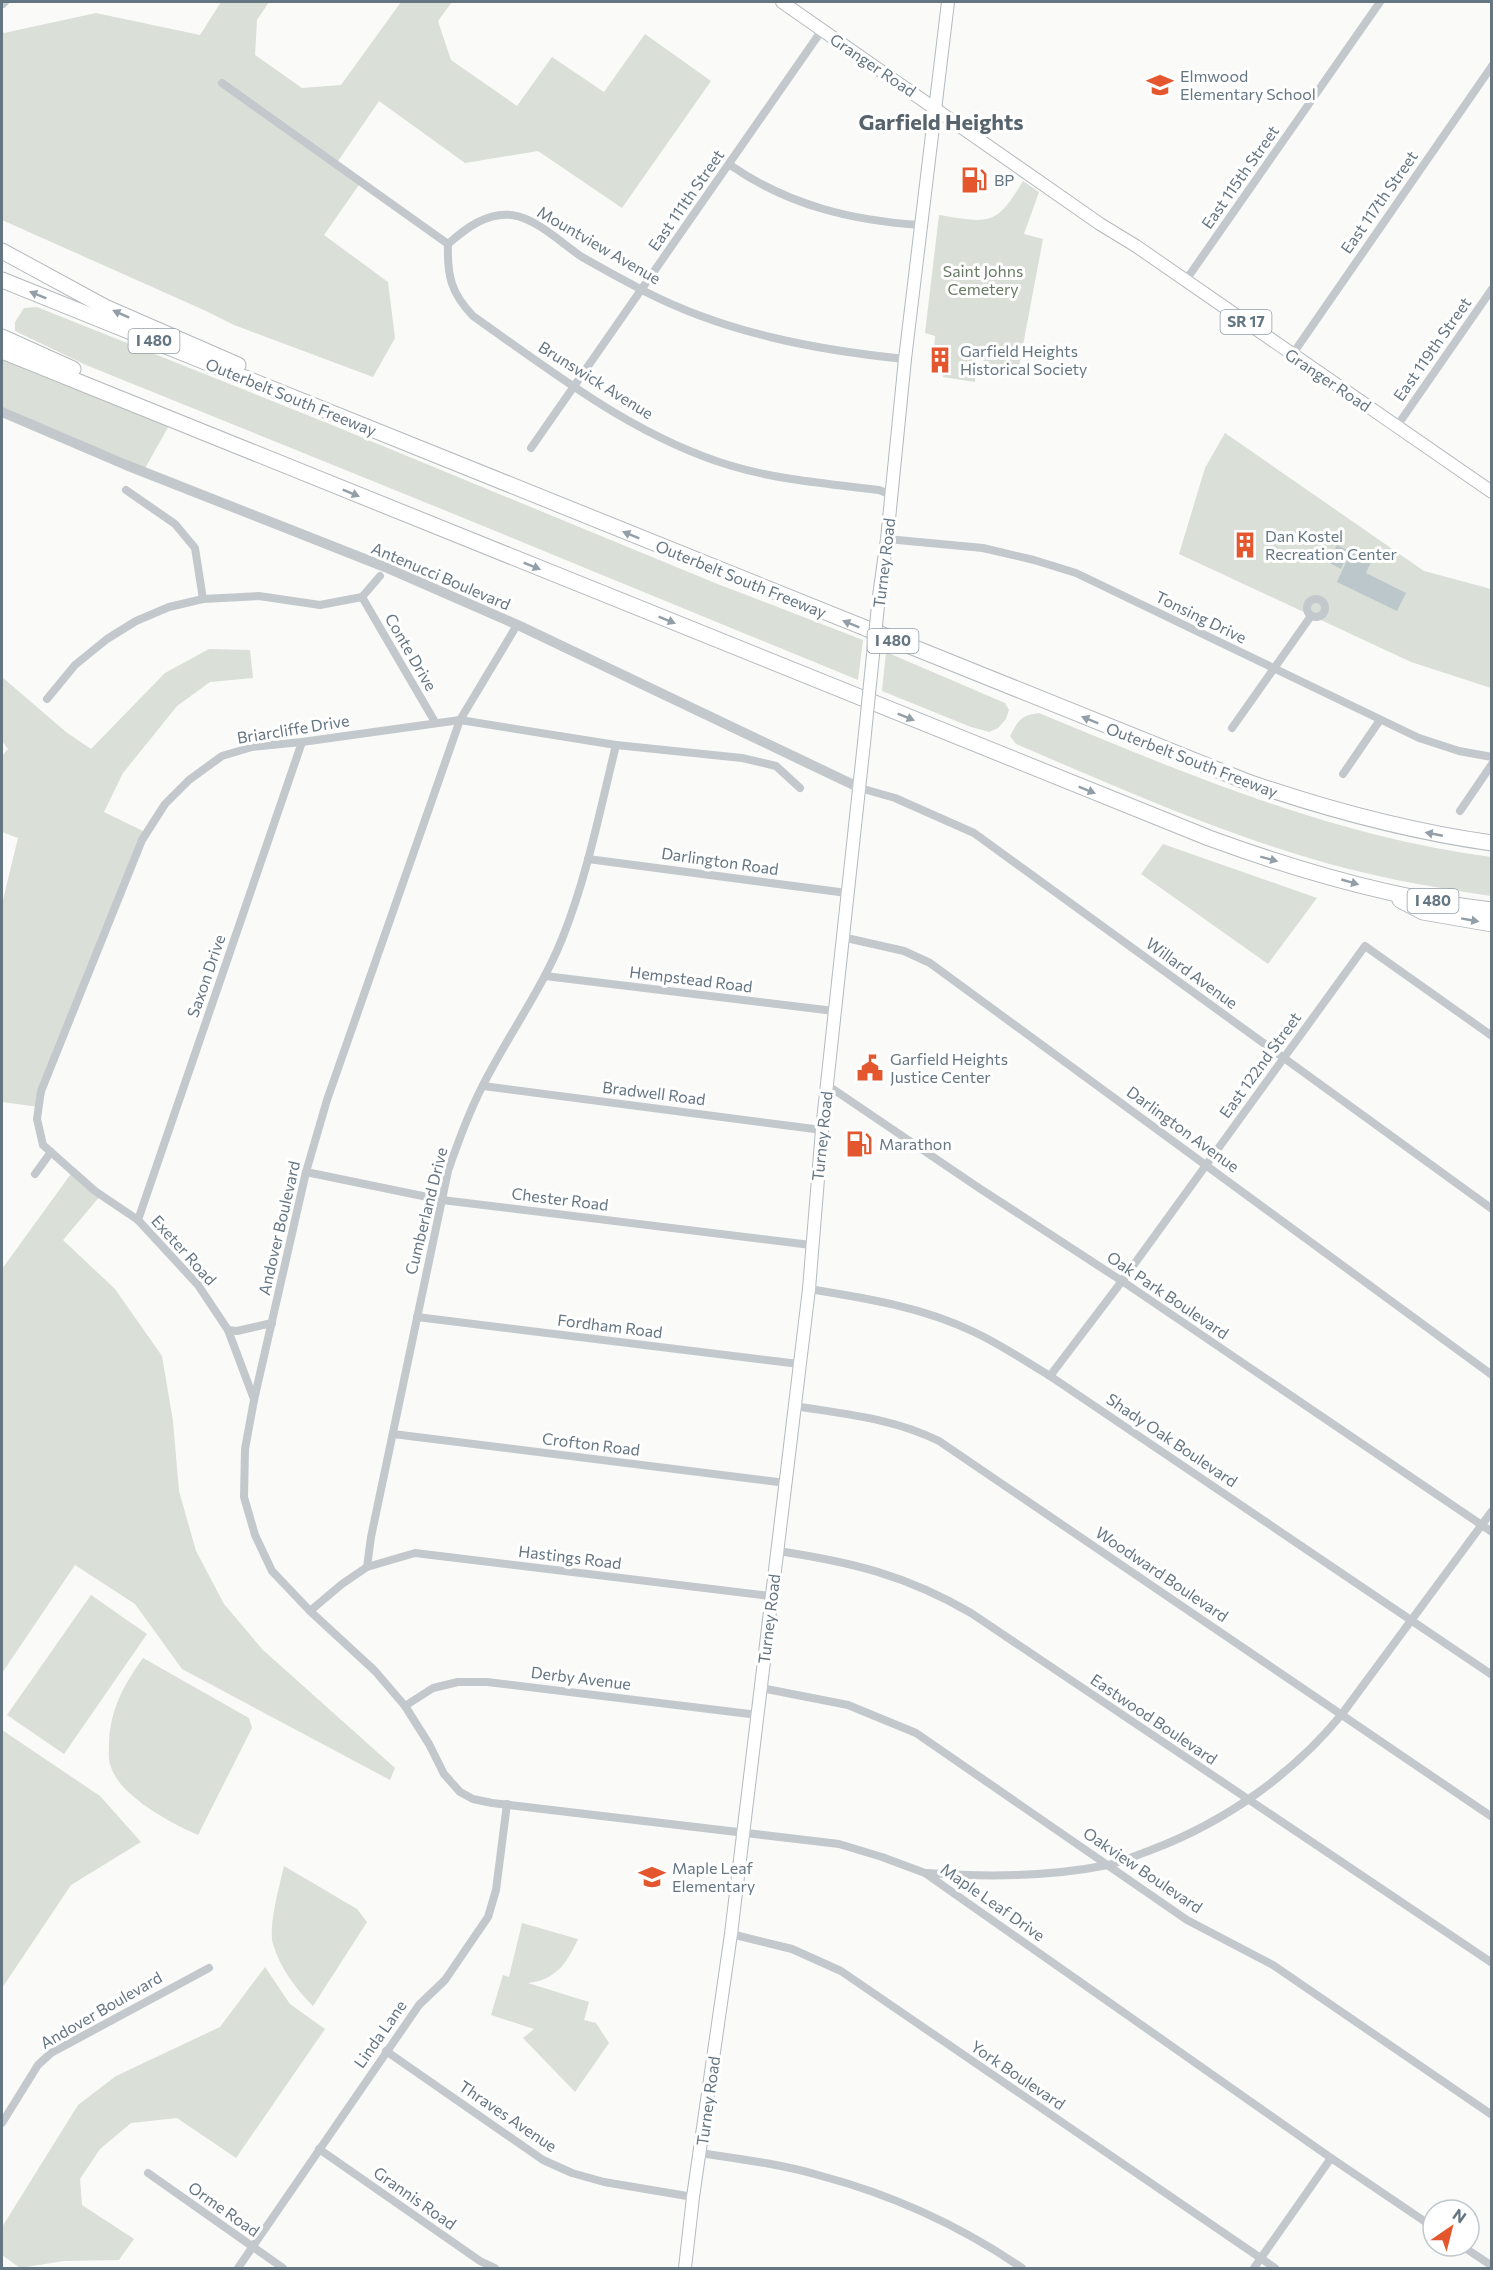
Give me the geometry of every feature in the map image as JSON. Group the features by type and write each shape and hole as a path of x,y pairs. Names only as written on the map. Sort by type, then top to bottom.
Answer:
{"highway":[{"path":"2,251 105,307 202,348 286,388 306,403"},
{"name":"Outerbelt South Freeway","path":"2,280 1245,781 1348,815 1491,843"},
{"path":"2,337 297,471"},
{"name":"I 480","path":"2,351 1209,838 1260,857 1376,889 1446,904 1491,910"},
{"path":"1376,889 1423,912 1491,924"}],"main road":[{"name":"Granger Road","path":"782,2 1100,224 1186,280 1491,492"},
{"name":"Turney Road","path":"685,2268 731,1934 809,1289 826,1085 905,359 948,2"}],"street":[{"name":"East 115th Street","path":"1186,280 1380,2"},
{"name":"East 111th Street","path":"531,448 822,30"},
{"name":"East 117th Street","path":"1292,355 1491,66"},
{"path":"222,83 448,244"},
{"path":"730,165 785,197 823,211 874,222 922,225"},
{"name":"Mountview Avenue","path":"448,244 475,223 494,215 513,215 531,222 581,256 642,289 708,318 774,339 817,348 905,359"},
{"name":"Brunswick Avenue","path":"448,244 447,265 451,284 460,302 473,316 573,387 650,432 730,465 771,476 879,490 892,495"},
{"name":"East 119th Street","path":"1397,426 1491,288"},
{"name":"Antenucci Boulevard","path":"2,412 126,465 385,567 520,626 860,788"},
{"path":"126,490 176,524 195,548 203,599"},
{"name":"Tonsing Drive","path":"887,539 983,548 1076,573 1380,720 1428,741 1459,751 1491,757"},
{"path":"47,699 75,665 107,639 136,621 160,611 203,599 259,596 320,605 362,597 380,576"},
{"name":"Conte Drive","path":"362,597 435,722"},
{"path":"1232,728 1311,616"},
{"name":"Andover Boulevard","path":"460,1792 444,1774 429,1744 405,1706 375,1671 310,1611 272,1570 255,1535 244,1497 245,1449 306,1172 327,1100 460,720 514,630"},
{"name":"Briarcliffe Drive","path":"51,1152 43,1145 37,1119 41,1092 142,840 165,804 189,780 222,756 252,747 460,720 616,745 742,758 776,766 800,788"},
{"path":"1343,774 1380,720"},
{"name":"Saxon Drive","path":"138,1220 302,742"},
{"name":"Cumberland Drive","path":"368,1567 370,1537 448,1171 464,1126 483,1086 545,976 562,939 588,859 616,745"},
{"path":"1460,811 1491,764"},
{"name":"Willard Avenue","path":"860,788 895,798 974,833 1491,1209"},
{"name":"Darlington Road","path":"588,859 848,893"},
{"name":"Darlington Avenue","path":"842,937 904,951 930,963 1491,1375"},
{"name":"East 122nd Street","path":"1050,1376 1122,1281 1365,946 1491,1036"},
{"name":"Hempstead Road","path":"545,976 834,1011"},
{"name":"Oak Park Boulevard","path":"826,1085 1122,1281 1491,1532"},
{"name":"Bradwell Road","path":"483,1086 822,1130"},
{"path":"35,1173 51,1152"},
{"name":"Exeter Road","path":"51,1152 96,1191 138,1220 198,1285 228,1330 254,1400"},
{"name":"Chester Road","path":"306,1172 442,1200 811,1245"},
{"name":"Shady Oak Boulevard","path":"809,1289 882,1301 929,1314 974,1331 1050,1376 1491,1676"},
{"name":"Fordham Road","path":"417,1317 799,1364"},
{"path":"228,1330 237,1331 272,1323"},
{"name":"Woodward Boulevard","path":"795,1406 886,1422 915,1430 939,1441 1491,1817"},
{"name":"Crofton Road","path":"393,1434 786,1483"},
{"path":"925,1874 1011,1876 1108,1865 1169,1843 1248,1800 1306,1753 1342,1714 1491,1511"},
{"name":"Eastwood Boulevard","path":"778,1551 866,1567 909,1582 971,1613 1491,1963"},
{"name":"Hastings Road","path":"368,1567 415,1553 771,1596"},
{"path":"310,1611 342,1584 368,1567"},
{"name":"Derby Avenue","path":"405,1706 433,1688 458,1682 487,1682 758,1716"},
{"name":"Oakview Boulevard","path":"761,1688 848,1704 916,1733 1187,1920 1273,1965 1491,2115"},
{"name":"Maple Leaf Drive","path":"460,1792 473,1799 507,1804 840,1844 925,1874 1421,2219"},
{"name":"Linda Lane","path":"238,2268 386,2051 419,2005 446,1980 488,1917 496,1890 507,1804"},
{"name":"York Boulevard","path":"731,1934 792,1948 841,1971 1275,2268"},
{"name":"Andover Boulevard","path":"2,2122 38,2065 51,2053 209,1968"},
{"name":"Thraves Avenue","path":"386,2051 543,2160 572,2173 604,2182 693,2197"},
{"name":"Grannis Road","path":"319,2149 480,2261 495,2268"},
{"path":"700,2153 818,2175 882,2196 947,2225 1022,2268"},
{"path":"1254,2268 1331,2158"},
{"name":"Orme Road","path":"148,2173 283,2268"}],"green space":[{"path":"221,2 269,2 257,20 255,55 302,88 341,85 401,2 452,2 438,21 451,60 517,106 552,57 604,92 645,34 711,81 622,208 538,151 465,163 379,101 336,164 361,182 324,235 388,282 395,338 373,377 234,325 2,220 2,31 4,33 96,13 200,35"},
{"name":"Saint Johns Cemetery","path":"1023,181 1039,192 1024,234 1043,239 1017,377 976,357 975,382 943,377 948,351 934,348 935,336 925,333 939,215 969,220 990,218 1006,207"},
{"path":"37,307 332,425 715,583 863,640 858,680 86,365 15,331 15,322 24,308"},
{"path":"2,351 172,420 143,472 2,412"},
{"path":"1225,433 1424,571 1491,589 1491,688 1411,662 1179,554 1205,468"},
{"path":"209,649 250,650 253,678 210,682 177,706 123,773 104,812 147,833 39,1107 2,1102 2,904 18,838 2,832 2,756 8,749 2,741 2,677 66,732 91,749 165,673"},
{"path":"886,652 1005,703 1009,710 1006,719 998,728 989,732 882,691"},
{"path":"1039,713 1260,800 1374,834 1491,857 1491,896 1399,880 1331,864 1271,846 1161,805 1016,744 1010,736 1018,723 1028,715"},
{"path":"1163,844 1317,898 1268,964 1141,874"},
{"path":"73,1171 101,1195 63,1240 115,1289 162,1356 173,1421 179,1491 196,1551 224,1604 263,1650 395,1768 390,1780 182,1669 135,1604 75,1565 2,1673 2,1269"},
{"path":"91,1595 147,1634 64,1754 7,1715"},
{"path":"143,1658 249,1718 252,1728 198,1835 148,1808 116,1778 110,1765 110,1732 115,1709 129,1678"},
{"path":"2,1730 100,1796 141,1842 71,1885 2,1988"},
{"path":"284,1866 357,1909 367,1922 313,2006 289,1978 273,1944 273,1916"},
{"path":"522,1923 578,1939 565,1963 559,1969 546,1978 528,1983 589,2002 584,2020 596,2023 609,2043 575,2092 523,2038 534,2029 491,2015 503,1975 509,1977"},
{"path":"265,1967 290,2004 325,2029 236,2158 177,2118 131,2123 100,2149 80,2179 82,2205 134,2239 119,2260 64,2261 20,2268 2,2255 2,2227 78,2105 116,2076 220,2027"}],"shaded area":[{"path":"1337,545 1371,562 1366,573 1406,593 1397,611 1337,582 1347,560 1345,559 1341,569 1328,562"}],"place":[{"name":"Elmwood Elementary School","path":"1160,85"},
{"name":"BP","path":"974,180"},
{"name":"Garfield Heights Historical Society","path":"940,360"},
{"name":"Dan Kostel Recreation Center","path":"1245,545"},
{"name":"Garfield Heights Justice Center","path":"870,1068"},
{"name":"Marathon","path":"859,1144"},
{"name":"Maple Leaf Elementary","path":"652,1877"}],"district":[{"name":"Garfield Heights","path":"941,122"}]}
